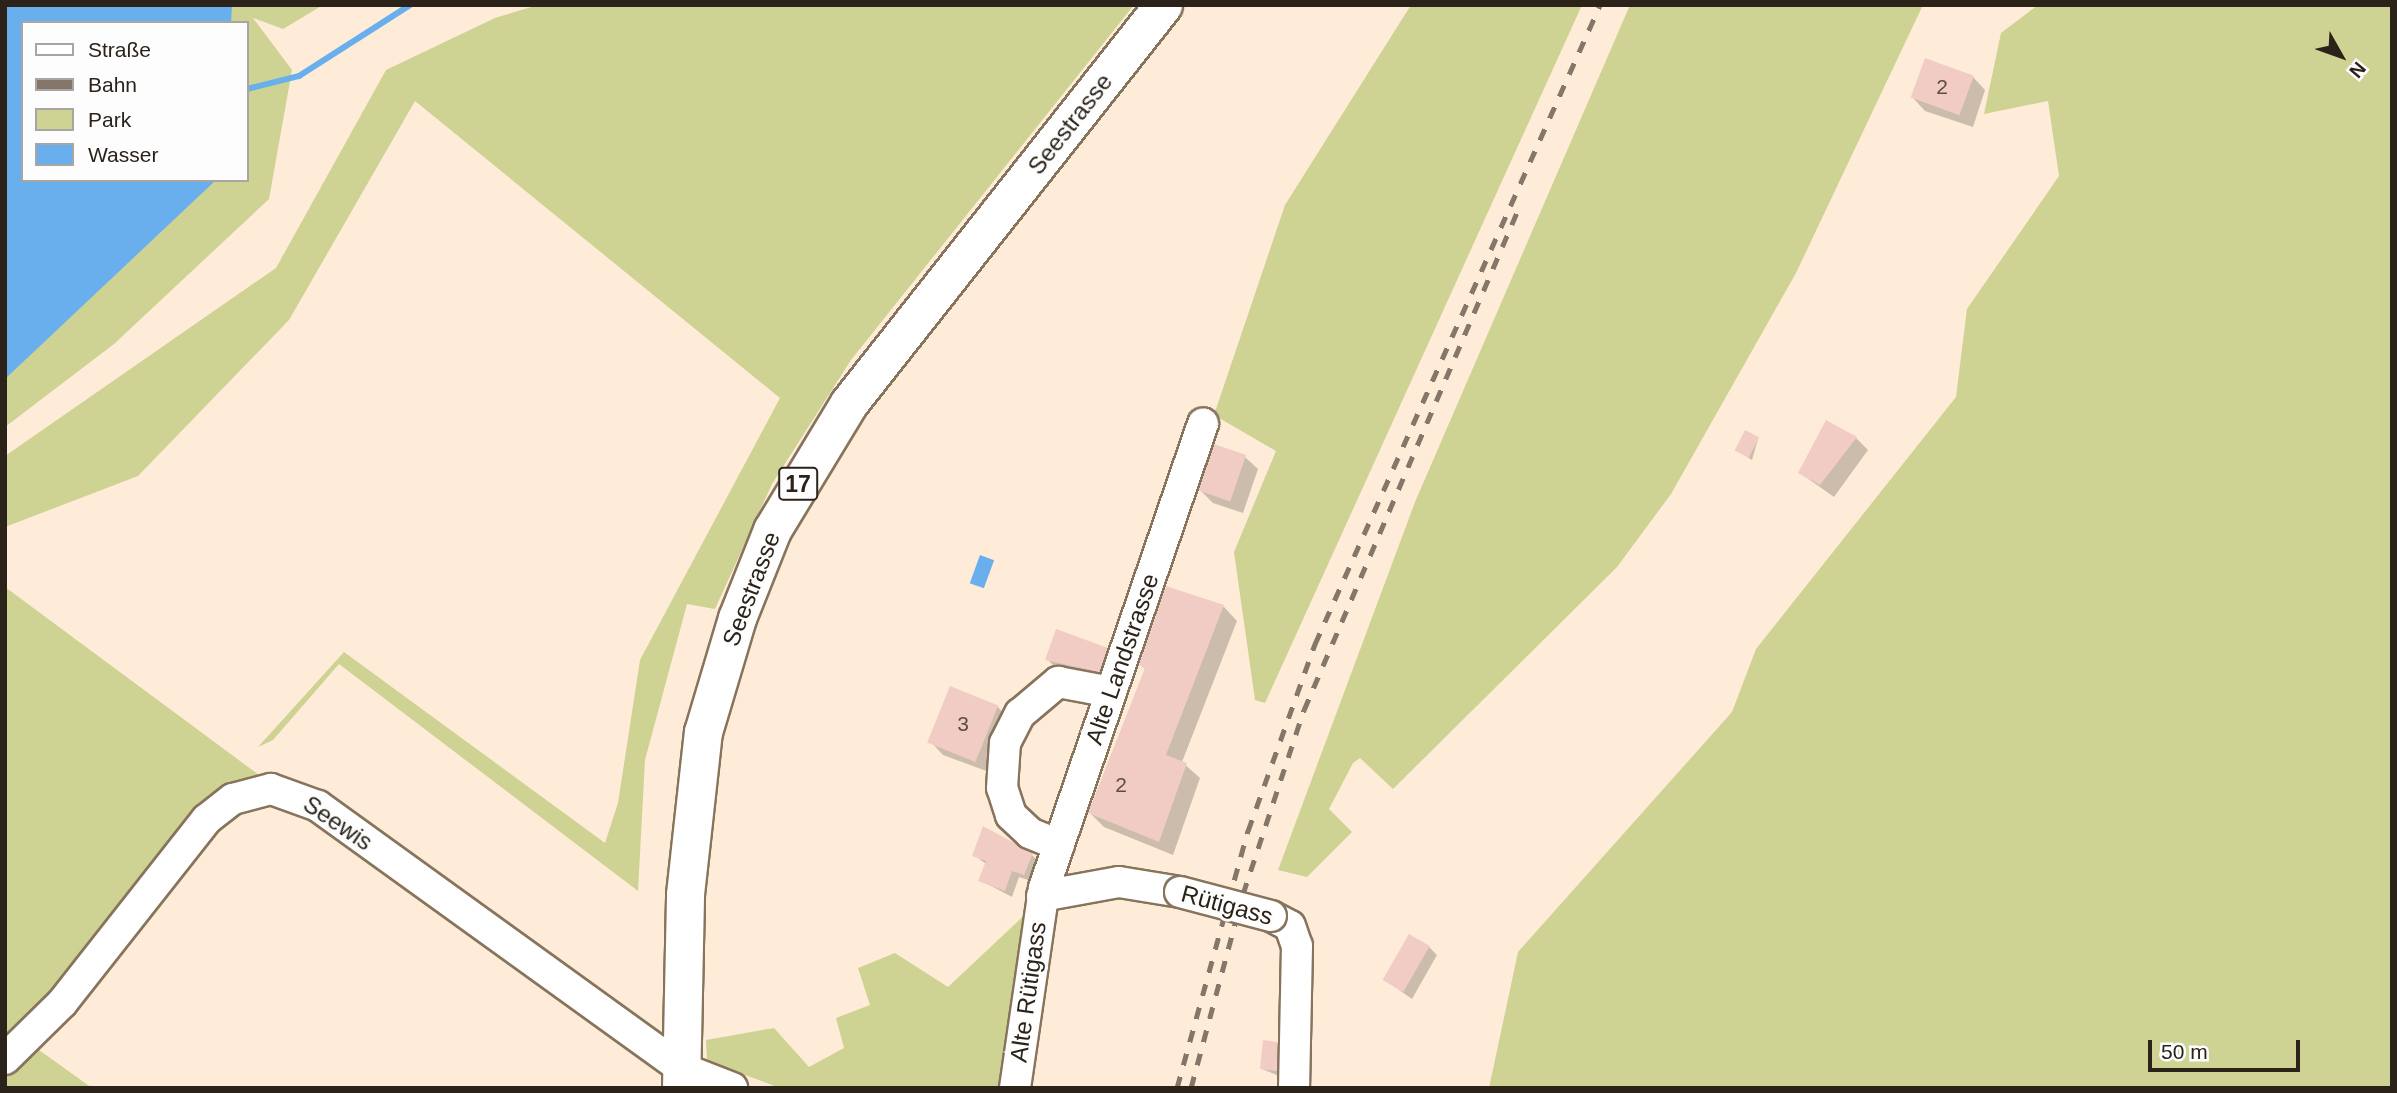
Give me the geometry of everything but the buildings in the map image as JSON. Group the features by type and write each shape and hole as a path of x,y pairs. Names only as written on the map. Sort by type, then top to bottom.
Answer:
{"main road":[{"name":"Seestrasse","path":"681,1078 686,881 704,732 737,618 772,530 849,403 1163,5"}],"street":[{"name":"Alte Landstrasse","path":"1042,896 1203,423"},
{"path":"1059,845 1030,833 1012,815 1002,788 1005,743 1026,707 1058,682 1111,692"},
{"name":"Seewis","path":"5,1059 62,1003 207,819 233,799 271,789 318,806 681,1078 732,1088"},
{"name":"Rütigass","path":"1042,896 1092,877 1181,892 1270,916 1290,926 1297,946 1294,1088"},
{"name":"Alte Rütigass","path":"1015,1088 1042,896"}],"green space":[{"path":"199,5 323,5 283,29 253,18 292,70 269,199 114,344 5,427 5,294 156,182 248,182 248,21 196,21"},
{"path":"538,5 1134,5 851,360 772,484 715,609 687,604 645,760 638,891 339,664 273,740 258,747 344,652 605,843 618,803 640,660 780,398 415,101 289,320 138,476 5,527 5,456 276,268 386,70 495,18"},
{"path":"1411,5 1582,5 1265,703 1255,700 1234,552 1276,451 1214,415 1285,205"},
{"path":"1630,5 1923,5 1796,273 1671,494 1617,567 1393,789 1360,758 1353,763 1329,809 1352,832 1307,877 1278,870 1415,502"},
{"path":"2038,5 2392,5 2392,1088 1489,1088 1518,952 1732,712 1756,649 1956,397 1967,309 2059,176 2048,101 1984,114 2001,33"},
{"path":"5,587 259,775 213,800 5,1046"},
{"path":"1031,909 1005,1088 780,1088 707,1061 706,1040 774,1028 809,1067 844,1048 836,1018 870,1005 858,968 895,953 948,987"},
{"path":"32,1045 92,1088 5,1088 5,1069"}],"water":[{"path":"5,5 232,5 231,21 21,21 21,182 214,182 5,379"},
{"path":"980,555 994,560 984,588 970,583"}],"waterway":[{"path":"248,89 299,76 410,5"}],"railway":[{"path":"1177,1088 1248,831 1315,644 1600,5"},
{"path":"1191,1088 1243,894 1304,710 1518,210"}]}
